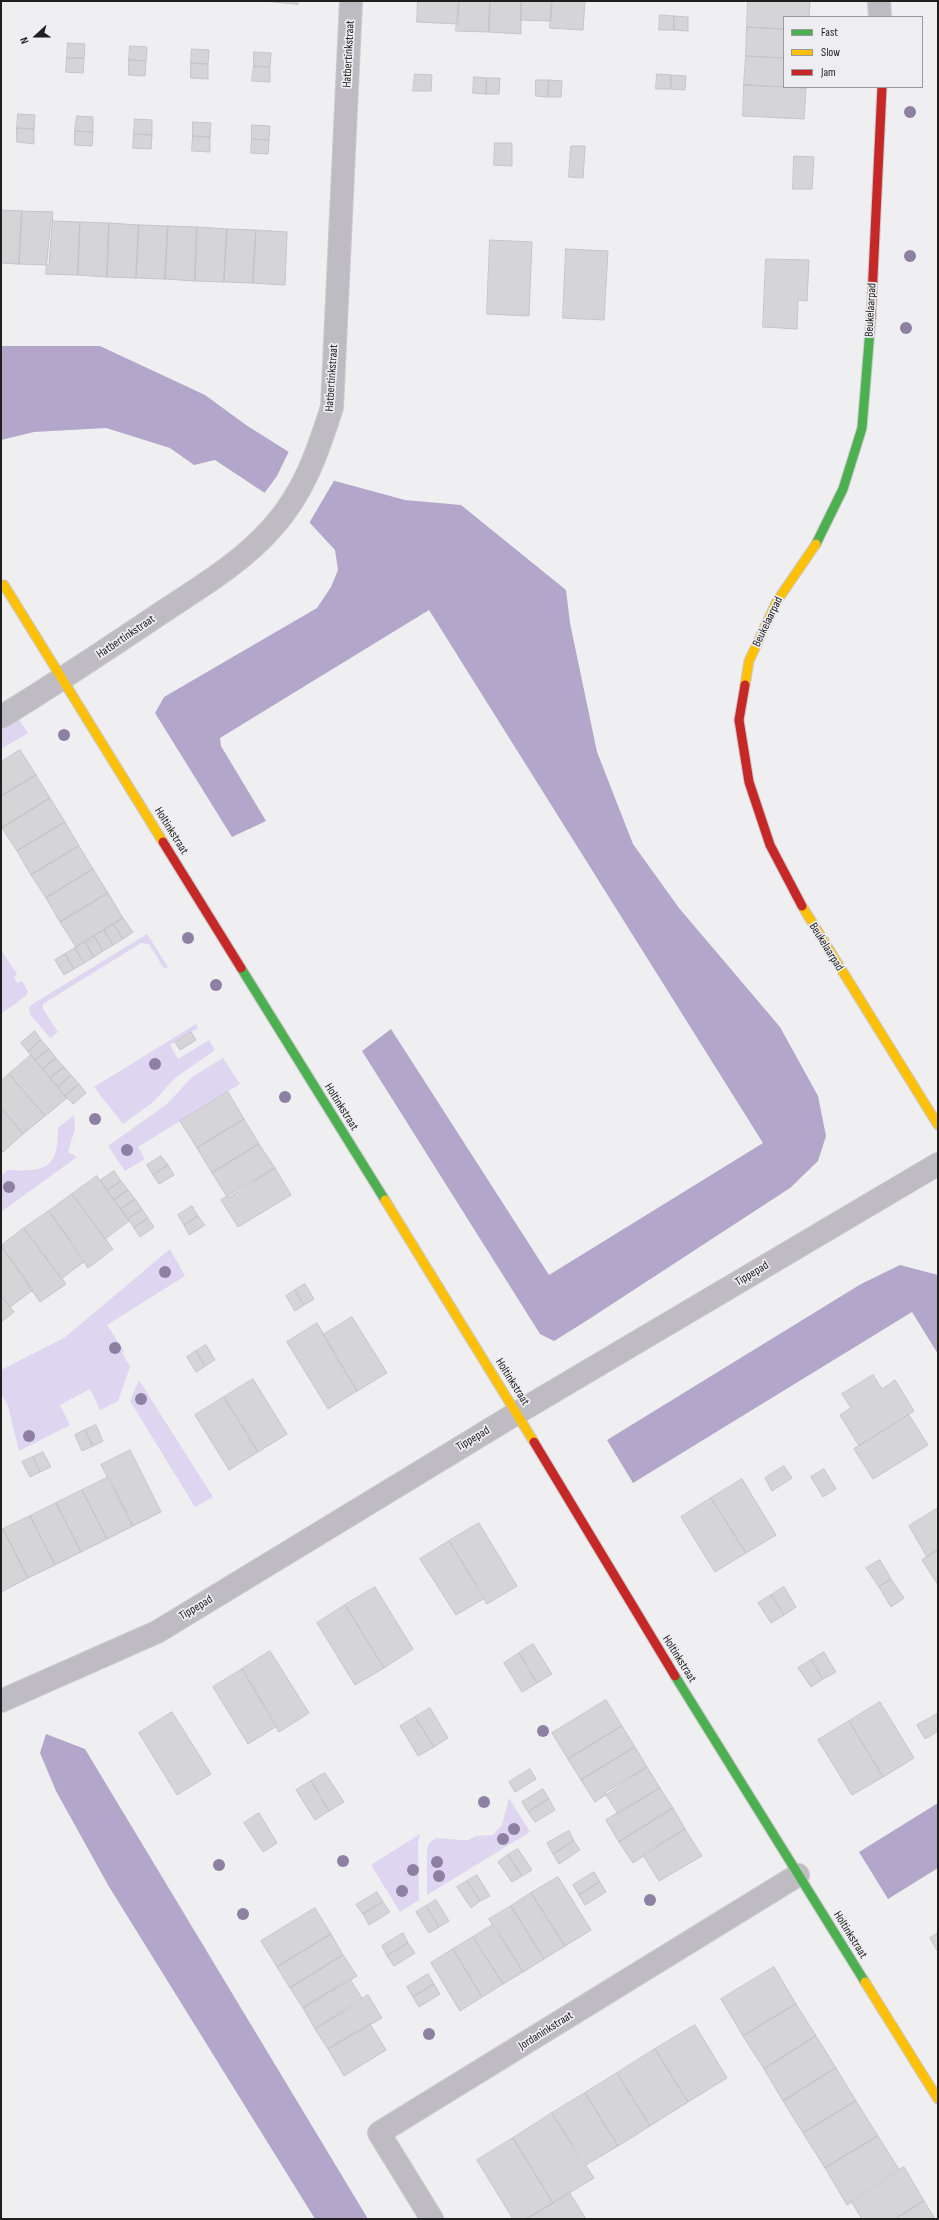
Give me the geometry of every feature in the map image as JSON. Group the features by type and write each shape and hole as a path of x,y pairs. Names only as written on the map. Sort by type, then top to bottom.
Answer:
{"street":[{"name":"Hatbertinkstraat","path":"1,717 62,680 232,565 272,528 298,492 316,460 332,407 351,1"},
{"path":"879,1 880,16"},
{"name":"Beukelaarpad","path":"882,88 869,356 862,428 843,489 819,539 777,601 749,660 739,720 749,782 770,845 808,918 938,1125"},
{"path":"1,587 4,585 62,680"},
{"name":"Holtinkstraat","path":"62,680 517,1413 649,1634 938,2099"},
{"name":"Tippepad","path":"1,1701 157,1632 517,1413 938,1164"},
{"name":"Jordaninkstraat","path":"432,2219 379,2133 798,1875"}],"shaded area":[{"path":"1,346 100,346 205,395 246,425 335,481 405,500 461,505 566,590 570,623 597,752 633,844 679,908 780,1027 818,1096 826,1136 818,1161 790,1188 583,1323 554,1341 540,1334 362,1051 391,1029 549,1275 763,1143 429,610 220,738 221,746 266,821 232,837 155,713 164,697 317,608 331,587 338,570 335,550 310,523 215,460 194,465 170,448 106,428 34,432 1,440"},
{"path":"18,718 28,733 1,749 1,728"},
{"path":"147,934 168,967 164,969 149,944 141,943 43,1004 43,1009 58,1032 50,1038 30,1014 29,1009 31,1005"},
{"path":"1,950 17,974 14,978 17,983 22,981 28,992 26,996 1,1014"},
{"path":"196,1024 198,1028 170,1045 178,1059 209,1040 215,1050 175,1078 153,1102 123,1124 94,1087"},
{"path":"223,1058 240,1084 138,1147 145,1159 125,1171 108,1146 167,1104 192,1077"},
{"path":"74,1115 75,1129 68,1152 77,1157 1,1212 1,1176 8,1170 32,1170 48,1165 56,1152 58,1128"},
{"path":"170,1249 185,1276 107,1325 124,1351 122,1353 130,1367 118,1401 100,1410 90,1389 60,1405 70,1425 19,1451 8,1406 1,1394 1,1370 64,1338"},
{"path":"900,1265 938,1275 938,1354 912,1312 633,1483 607,1440 861,1284"},
{"path":"139,1380 213,1497 195,1507 130,1401"},
{"path":"46,1734 85,1749 368,2219 315,2219 108,1885 56,1791 40,1753"},
{"path":"509,1798 530,1832 427,1895 427,1850 429,1843 436,1838 468,1840 476,1836 493,1835 502,1825"},
{"path":"938,1803 938,1868 888,1899 859,1852"},
{"path":"420,1834 418,1843 419,1900 400,1912 371,1865"}],"pier":[{"path":"290,449 335,479 308,525 263,495 277,476"}],"building":[{"path":"265,1 298,1 298,4"},
{"path":"418,1 459,1 458,24 417,22"},
{"path":"459,1 490,1 489,32 456,31"},
{"path":"490,1 521,1 521,34 489,32"},
{"path":"521,1 552,1 551,21 521,20"},
{"path":"552,1 585,1 583,30 550,28"},
{"path":"748,1 810,1 809,16 783,16 783,29 747,27"},
{"path":"660,15 674,16 674,30 659,30"},
{"path":"674,16 688,17 688,31 674,30"},
{"path":"747,27 783,29 783,58 746,56"},
{"path":"68,43 85,44 84,58 67,58"},
{"path":"130,46 147,47 146,61 129,60"},
{"path":"192,49 209,50 208,64 191,63"},
{"path":"254,52 271,53 270,67 254,66"},
{"path":"746,56 783,58 783,87 744,85"},
{"path":"67,58 84,58 83,73 66,72"},
{"path":"129,60 146,61 145,76 129,75"},
{"path":"191,63 208,64 208,79 191,78"},
{"path":"254,66 270,67 270,82 252,81"},
{"path":"415,74 432,75 431,91 413,91"},
{"path":"657,74 671,75 671,89 656,89"},
{"path":"671,75 686,76 685,90 671,89"},
{"path":"474,77 487,78 486,94 473,93"},
{"path":"487,78 500,78 499,94 486,94"},
{"path":"536,80 549,80 548,97 536,96"},
{"path":"549,80 562,81 561,97 548,97"},
{"path":"744,85 806,88 804,119 743,116"},
{"path":"18,114 35,115 34,129 17,128"},
{"path":"77,116 93,117 93,132 75,131"},
{"path":"135,119 152,120 152,135 134,134"},
{"path":"193,122 211,123 210,137 193,136"},
{"path":"252,125 270,126 269,140 252,139"},
{"path":"17,128 34,129 34,144 17,142"},
{"path":"75,131 93,132 92,146 75,145"},
{"path":"134,134 152,135 151,149 133,148"},
{"path":"193,136 210,137 210,152 192,151"},
{"path":"252,139 269,140 268,154 251,153"},
{"path":"495,143 512,143 512,166 494,165"},
{"path":"571,146 585,146 583,178 569,177"},
{"path":"794,156 814,157 812,189 793,189"},
{"path":"1,210 22,211 19,264 1,263"},
{"path":"22,211 53,212 49,265 19,264"},
{"path":"51,221 80,222 78,275 46,274"},
{"path":"80,222 109,223 107,277 78,275"},
{"path":"109,223 139,225 136,278 107,277"},
{"path":"139,225 168,226 165,279 136,278"},
{"path":"168,226 197,227 195,281 165,279"},
{"path":"197,227 227,229 224,282 195,281"},
{"path":"227,229 256,230 253,283 224,282"},
{"path":"256,230 287,232 285,285 253,283"},
{"path":"490,240 532,242 529,316 487,314"},
{"path":"566,249 608,251 604,320 563,318"},
{"path":"766,259 809,260 807,301 798,300 797,329 763,327"},
{"path":"20,750 36,775 1,796 1,762"},
{"path":"36,775 50,798 2,828 1,796"},
{"path":"50,798 65,822 17,851 2,828"},
{"path":"65,822 79,846 31,875 17,851"},
{"path":"79,846 93,869 46,898 31,875"},
{"path":"93,869 108,893 60,922 46,898"},
{"path":"108,893 123,918 76,947 60,922"},
{"path":"123,918 133,932 123,939 113,924"},
{"path":"113,924 123,939 113,945 104,930"},
{"path":"104,930 113,945 103,951 94,936"},
{"path":"94,936 103,951 94,957 85,942"},
{"path":"85,942 94,957 84,963 75,948"},
{"path":"75,948 84,963 74,969 65,954"},
{"path":"65,954 74,969 64,975 55,960"},
{"path":"35,1031 41,1040 28,1052 21,1043"},
{"path":"191,1032 196,1040 180,1050 175,1042"},
{"path":"41,1040 49,1049 35,1060 28,1052"},
{"path":"49,1049 56,1058 43,1069 35,1060"},
{"path":"31,1055 67,1098 45,1116 9,1074"},
{"path":"56,1058 64,1067 50,1078 43,1069"},
{"path":"64,1067 71,1075 58,1087 50,1078"},
{"path":"9,1074 45,1116 23,1134 1,1108 1,1081"},
{"path":"71,1075 79,1084 65,1096 58,1087"},
{"path":"79,1084 86,1093 73,1104 65,1096"},
{"path":"228,1092 244,1119 197,1148 180,1121"},
{"path":"1,1108 23,1134 3,1152 1,1150"},
{"path":"244,1119 259,1144 212,1173 197,1148"},
{"path":"259,1144 275,1168 228,1198 212,1173"},
{"path":"161,1156 168,1165 153,1175 147,1165"},
{"path":"168,1165 174,1175 159,1184 153,1175"},
{"path":"275,1168 291,1195 238,1227 221,1200"},
{"path":"114,1171 121,1181 107,1191 101,1180"},
{"path":"97,1176 129,1221 105,1239 72,1194"},
{"path":"121,1181 128,1190 114,1200 107,1191"},
{"path":"128,1190 135,1199 121,1209 114,1200"},
{"path":"72,1194 113,1249 88,1268 49,1211"},
{"path":"135,1199 142,1209 128,1219 121,1209"},
{"path":"192,1206 198,1216 184,1225 178,1215"},
{"path":"142,1209 148,1218 134,1228 128,1219"},
{"path":"49,1211 85,1261 61,1279 24,1228"},
{"path":"198,1216 205,1225 189,1235 184,1225"},
{"path":"148,1218 154,1227 140,1237 134,1228"},
{"path":"24,1228 66,1284 40,1302 1,1246"},
{"path":"1,1246 33,1290 10,1307 1,1296"},
{"path":"305,1284 314,1299 304,1305 295,1290"},
{"path":"295,1290 304,1305 295,1311 286,1296"},
{"path":"1,1296 14,1312 1,1322"},
{"path":"352,1317 387,1373 357,1391 323,1335"},
{"path":"317,1323 357,1391 328,1409 287,1342"},
{"path":"206,1345 215,1360 205,1366 196,1351"},
{"path":"196,1351 205,1366 196,1372 187,1357"},
{"path":"873,1375 882,1389 895,1380 914,1411 859,1446 840,1415 851,1408 842,1394"},
{"path":"253,1379 287,1434 258,1452 224,1397"},
{"path":"224,1397 258,1452 229,1470 195,1415"},
{"path":"909,1415 928,1445 873,1479 854,1449"},
{"path":"96,1425 103,1441 93,1446 85,1430"},
{"path":"85,1430 93,1446 82,1451 75,1435"},
{"path":"130,1450 161,1512 133,1526 101,1465"},
{"path":"43,1452 51,1467 40,1472 33,1457"},
{"path":"33,1457 40,1472 30,1477 22,1462"},
{"path":"784,1466 792,1478 772,1491 765,1478"},
{"path":"824,1469 836,1489 823,1497 811,1477"},
{"path":"109,1477 133,1526 107,1539 82,1490"},
{"path":"742,1479 776,1535 746,1553 711,1498"},
{"path":"82,1490 107,1539 81,1552 56,1503"},
{"path":"711,1498 746,1553 715,1572 681,1517"},
{"path":"56,1503 81,1552 55,1565 30,1516"},
{"path":"938,1508 938,1550 927,1557 909,1526"},
{"path":"30,1516 55,1565 28,1578 3,1529"},
{"path":"479,1523 517,1586 487,1604 449,1541"},
{"path":"3,1529 28,1578 1,1592 1,1530"},
{"path":"449,1541 485,1598 456,1615 420,1559"},
{"path":"938,1550 938,1585 922,1560"},
{"path":"880,1560 891,1579 879,1587 866,1568"},
{"path":"891,1579 904,1598 891,1607 879,1587"},
{"path":"375,1587 413,1649 384,1668 345,1605"},
{"path":"784,1587 796,1607 784,1615 771,1595"},
{"path":"771,1595 784,1615 771,1623 758,1603"},
{"path":"345,1605 384,1668 355,1685 317,1623"},
{"path":"533,1644 552,1674 537,1683 519,1653"},
{"path":"270,1651 309,1713 279,1732 242,1669"},
{"path":"824,1652 836,1672 823,1679 811,1660"},
{"path":"519,1653 537,1683 522,1692 504,1663"},
{"path":"811,1660 823,1679 811,1687 798,1668"},
{"path":"242,1669 277,1726 248,1744 213,1687"},
{"path":"606,1700 622,1726 568,1759 552,1733"},
{"path":"880,1702 914,1758 883,1777 849,1721"},
{"path":"430,1708 448,1738 434,1747 415,1717"},
{"path":"172,1712 211,1774 177,1795 139,1733"},
{"path":"937,1714 938,1731 925,1739 917,1725"},
{"path":"415,1717 434,1747 418,1756 400,1726"},
{"path":"849,1721 883,1777 852,1795 818,1740"},
{"path":"622,1726 635,1747 581,1780 568,1759"},
{"path":"635,1747 647,1767 595,1802 581,1780"},
{"path":"647,1767 660,1788 618,1814 605,1793"},
{"path":"530,1769 536,1779 515,1792 509,1782"},
{"path":"325,1773 344,1802 329,1811 311,1781"},
{"path":"311,1781 329,1811 315,1820 296,1790"},
{"path":"660,1788 673,1808 619,1842 606,1820"},
{"path":"543,1789 549,1799 528,1812 522,1802"},
{"path":"549,1799 555,1810 535,1822 528,1812"},
{"path":"673,1808 685,1829 633,1863 619,1842"},
{"path":"259,1813 277,1843 263,1852 244,1823"},
{"path":"685,1829 702,1856 659,1881 643,1855"},
{"path":"569,1831 574,1841 553,1854 547,1843"},
{"path":"574,1841 580,1850 559,1864 553,1854"},
{"path":"518,1849 532,1870 522,1876 508,1855"},
{"path":"508,1855 522,1876 512,1882 498,1862"},
{"path":"594,1872 600,1882 579,1895 573,1885"},
{"path":"477,1875 490,1896 480,1901 467,1881"},
{"path":"558,1877 591,1930 565,1946 531,1893"},
{"path":"467,1881 480,1901 471,1908 457,1887"},
{"path":"600,1882 606,1892 585,1905 579,1895"},
{"path":"377,1892 383,1902 363,1914 356,1905"},
{"path":"531,1893 565,1946 544,1959 511,1906"},
{"path":"436,1900 449,1921 439,1927 426,1906"},
{"path":"383,1902 390,1912 369,1925 363,1914"},
{"path":"426,1906 439,1927 429,1933 416,1912"},
{"path":"511,1906 544,1959 523,1972 489,1919"},
{"path":"315,1908 331,1934 277,1967 261,1941"},
{"path":"494,1924 523,1972 503,1984 473,1937"},
{"path":"403,1933 408,1943 387,1956 382,1946"},
{"path":"938,1933 938,1952 930,1938"},
{"path":"331,1934 343,1955 290,1988 277,1967"},
{"path":"473,1937 503,1984 482,1997 453,1949"},
{"path":"408,1943 415,1953 394,1966 387,1956"},
{"path":"453,1949 482,1997 460,2011 431,1963"},
{"path":"343,1955 357,1976 303,2008 290,1988"},
{"path":"774,1967 796,2004 743,2036 721,1999"},
{"path":"428,1974 434,1984 413,1997 407,1987"},
{"path":"350,1979 363,2000 315,2029 303,2008"},
{"path":"434,1984 440,1994 419,2007 413,1997"},
{"path":"368,1995 382,2018 328,2049 315,2029"},
{"path":"796,2004 816,2036 764,2069 743,2036"},
{"path":"370,2024 386,2050 344,2076 328,2049"},
{"path":"695,2025 727,2078 688,2102 655,2049"},
{"path":"816,2036 836,2068 783,2101 764,2069"},
{"path":"655,2049 688,2102 650,2126 617,2073"},
{"path":"836,2068 856,2101 803,2133 783,2101"},
{"path":"617,2073 650,2126 618,2146 585,2093"},
{"path":"585,2093 618,2146 584,2166 552,2113"},
{"path":"856,2101 878,2136 825,2168 803,2133"},
{"path":"552,2113 594,2178 553,2203 513,2138"},
{"path":"878,2136 900,2171 847,2205 825,2168"},
{"path":"513,2138 553,2203 526,2219 513,2219 477,2160"},
{"path":"904,2167 924,2201 895,2219 862,2219 851,2201"},
{"path":"569,2192 586,2219 526,2219 553,2203"},
{"path":"924,2201 935,2219 895,2219"}],"traffic: fast":[{"path":"816,544 843,489 862,428 871,318"},
{"path":"241,968 385,1200"},
{"path":"675,1676 865,1982"}],"traffic: slow":[{"path":"745,685 749,661 777,601 816,544"},
{"path":"1,587 4,585 163,842"},
{"path":"802,906 938,1125"},
{"path":"385,1200 534,1442"},
{"path":"865,1982 938,2099"}],"traffic: jam":[{"path":"871,318 882,88"},
{"path":"745,685 739,720 749,782 770,845 802,906"},
{"path":"163,842 241,968"},
{"path":"534,1442 675,1676"}]}
